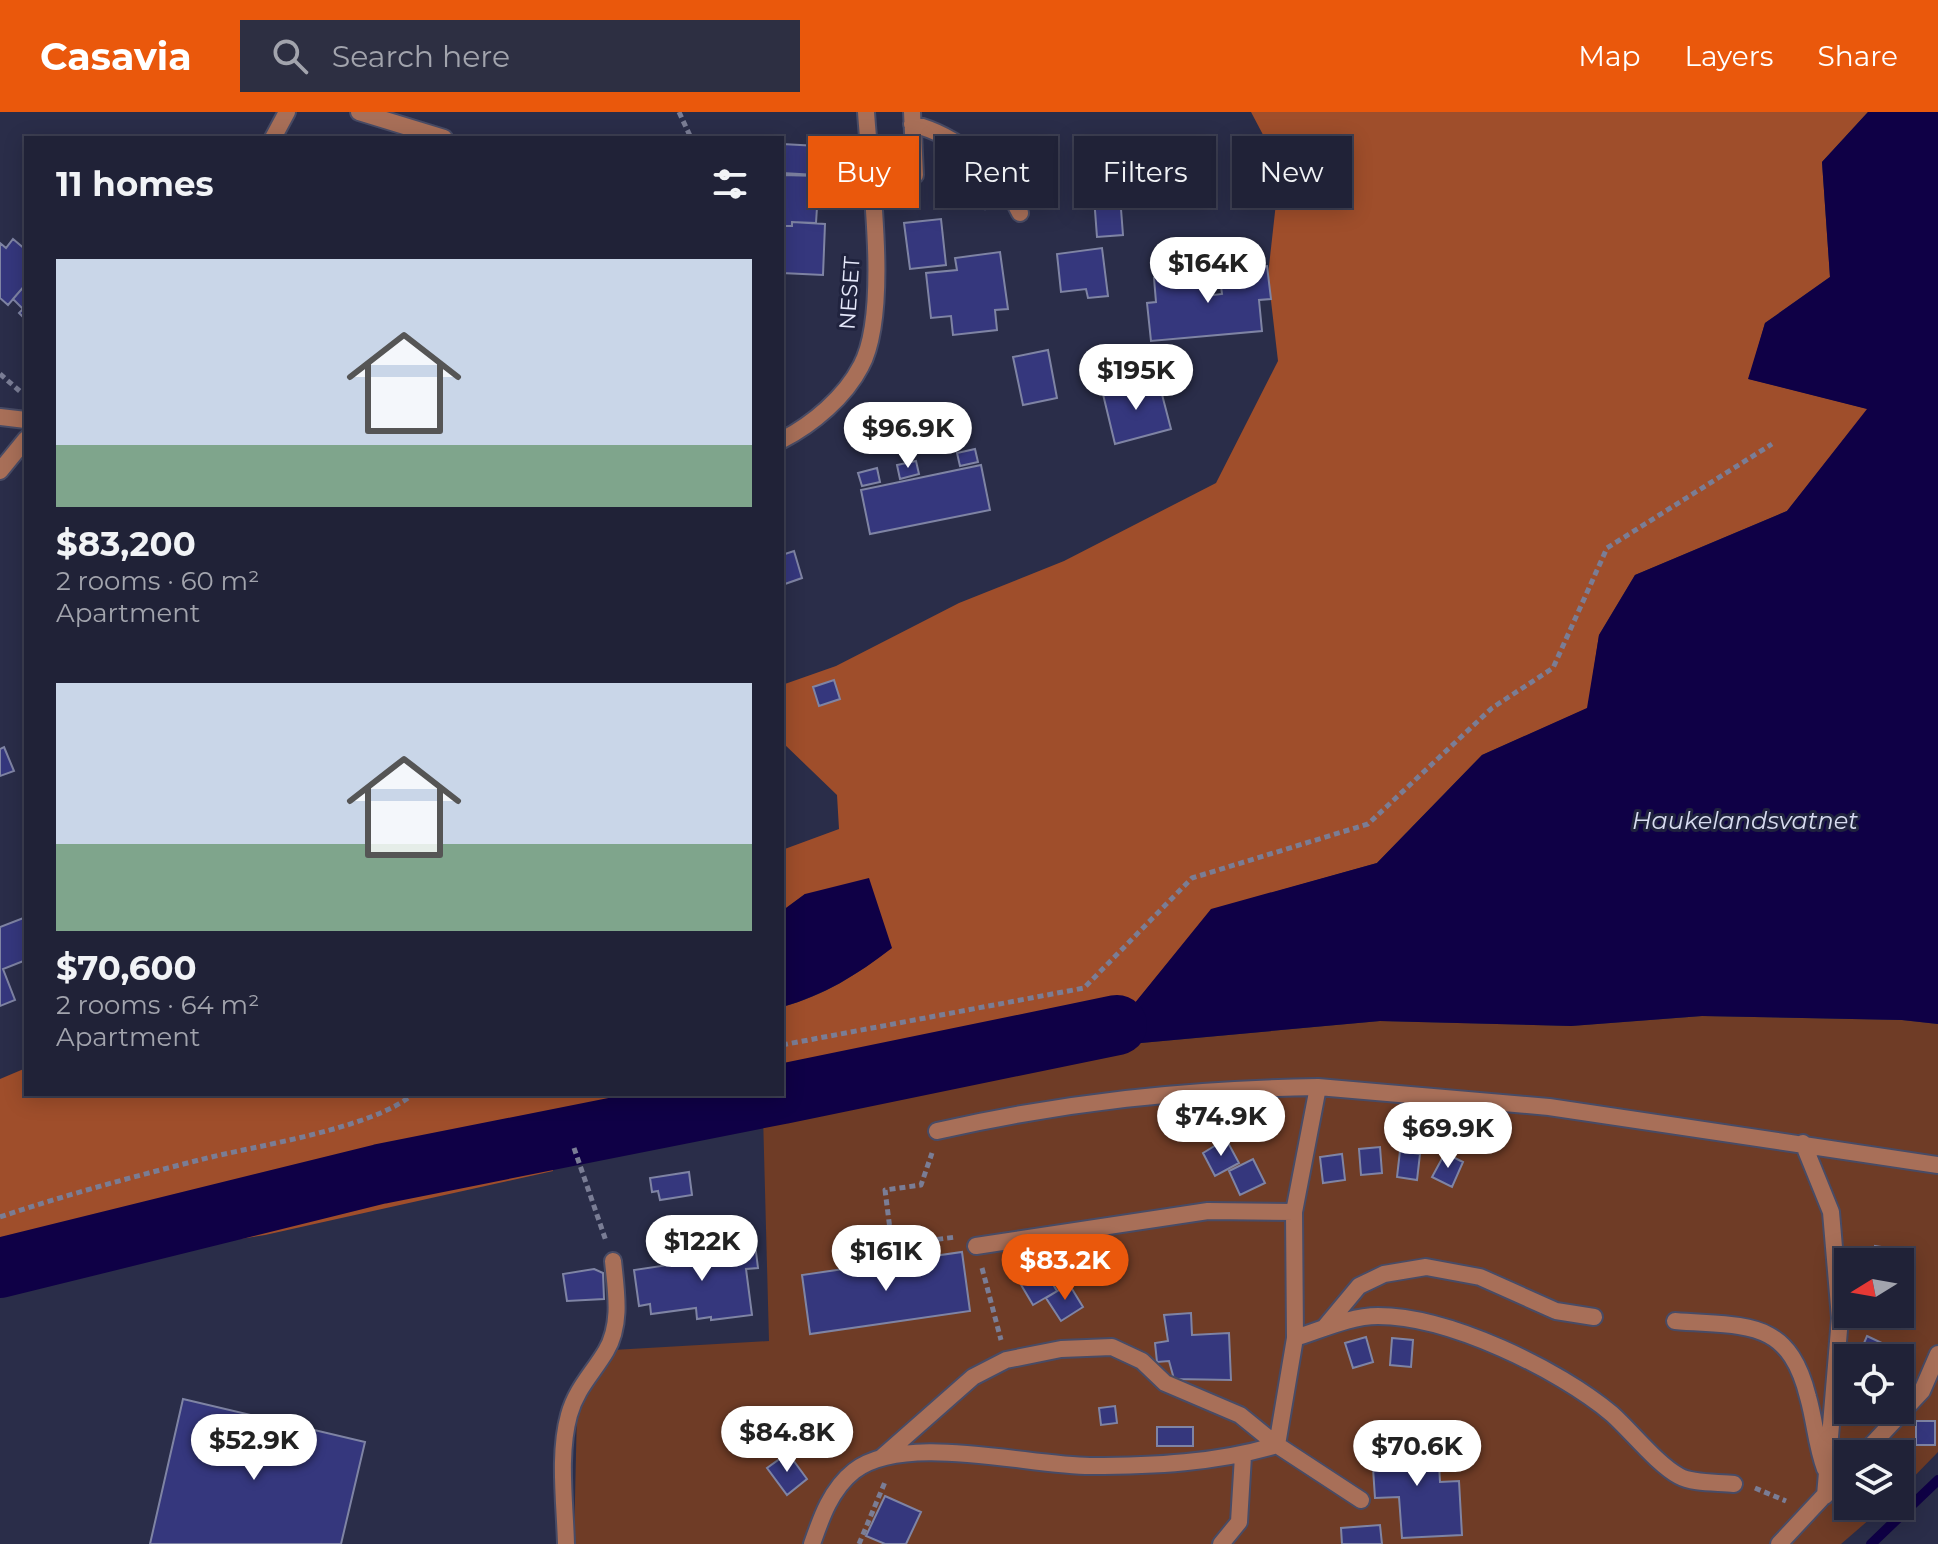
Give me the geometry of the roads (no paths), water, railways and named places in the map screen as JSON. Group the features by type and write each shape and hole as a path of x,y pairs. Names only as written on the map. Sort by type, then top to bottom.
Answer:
{"street":[{"path":"274,136 287,112"},
{"path":"359,112 437,136"},
{"name":"NESET","path":"784,439 797,432 844,392 863,364 874,317 875,245 866,112"},
{"path":"912,118 975,156 998,178 1020,213"},
{"path":"0,417 24,420"},
{"path":"0,471 24,441"},
{"path":"1277,1445 1295,1338 1294,1212 1318,1087"},
{"path":"937,1131 1093,1100 1207,1089 1318,1087 1549,1107 1938,1165"},
{"path":"1803,1143 1831,1212 1840,1318 1825,1496"},
{"path":"976,1246 1208,1211 1294,1212"},
{"path":"566,1544 568,1417 580,1386 607,1350 615,1328 617,1302 613,1261"},
{"path":"1323,1329 1359,1286 1384,1274 1426,1267 1480,1277 1556,1311 1594,1317"},
{"path":"1295,1338 1377,1316 1410,1318 1480,1341 1525,1361 1598,1405 1681,1477 1734,1484"},
{"path":"1675,1321 1746,1327 1779,1338 1799,1366 1827,1474"},
{"path":"888,1458 973,1377 1006,1360 1061,1349 1112,1347 1142,1361 1165,1383 1240,1415 1277,1445 1361,1500"},
{"path":"1876,1440 1922,1391 1938,1354"},
{"path":"812,1544 836,1490 856,1470 888,1458 946,1453 1085,1466 1153,1465 1243,1456 1277,1445"},
{"path":"1221,1544 1239,1522 1243,1456"},
{"path":"1779,1544 1834,1486"}],"water":[{"name":"Haukelandsvatnet","path":"1868,112 1938,112 1938,1024 1902,1020 1702,1016 1571,1026 1380,1021 1119,1045 1117,1025 1211,909 1377,863 1482,755 1587,708 1599,635 1635,575 1787,511 1867,409 1748,379 1765,323 1830,277 1822,162"},
{"path":"869,878 892,948 840,983 784,1006 784,910 805,894"}],"waterway":[{"path":"784,1094 1117,1025"},
{"path":"0,1268 380,1174 772,1096"},
{"path":"1871,1544 1938,1480"}]}
